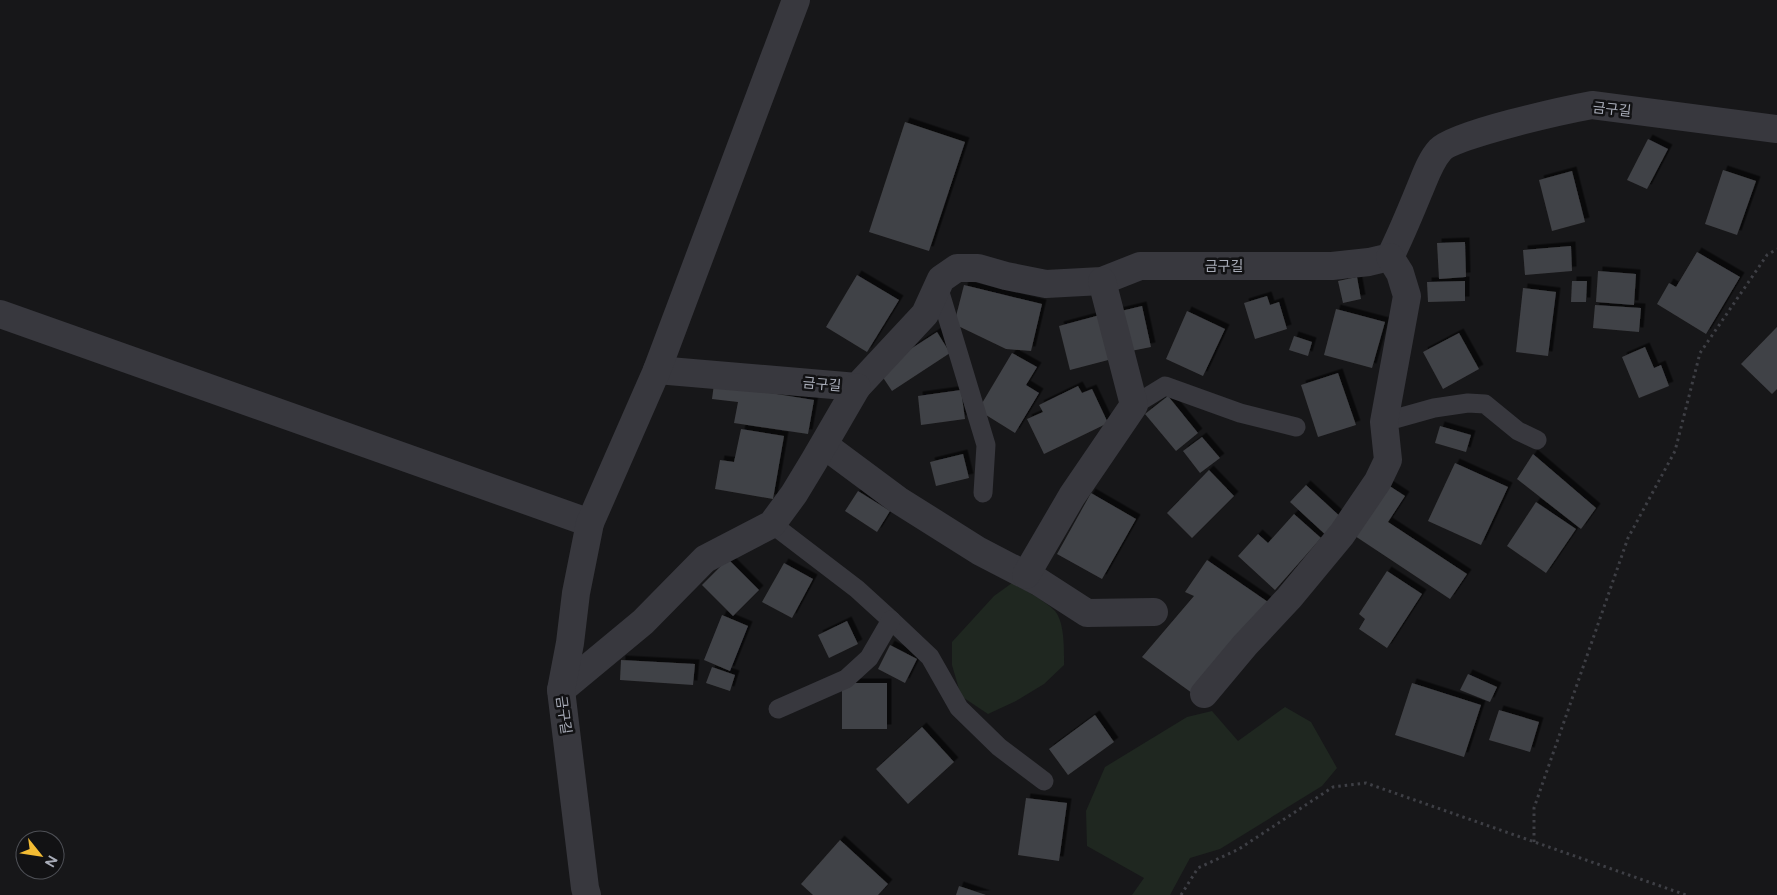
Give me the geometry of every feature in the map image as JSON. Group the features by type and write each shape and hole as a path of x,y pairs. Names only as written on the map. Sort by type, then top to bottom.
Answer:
{"street":[{"name":"금구길","path":"587,895 561,690 570,643 576,594 590,523 657,370 796,0"},
{"name":"금구길","path":"657,370 857,388 925,314 941,279 957,268 978,268 1046,284 1102,281 1140,266 1332,266 1368,262 1390,257 1430,165 1440,149 1458,140 1494,129 1592,105 1777,129"},
{"path":"1204,694 1245,645 1289,598 1342,534 1378,481 1388,460 1384,422 1407,296 1400,273 1390,257"},
{"path":"1026,575 1072,496 1134,405 1102,281"},
{"path":"0,314 590,523"},
{"path":"561,690 643,622 705,559 772,524 794,494 857,388"},
{"path":"824,445 898,500 979,551 1026,575 1087,613 1154,612"}],"lane":[{"path":"938,286 986,445 984,493"},
{"path":"1134,405 1165,386 1240,413 1296,427"},
{"path":"1384,422 1434,408 1468,403 1485,404 1518,431 1536,440"},
{"path":"772,524 856,589 891,620 930,657 959,708 978,728 999,747 1044,781"},
{"path":"778,709 846,679 869,658 891,620"}],"path":[{"path":"1534,842 1534,808 1628,538 1675,451 1700,352 1767,256 1777,249"},
{"path":"1181,895 1198,868 1239,850 1334,787 1366,783 1686,895"}],"shaded area":[{"path":"1012,583 1040,599 1055,611 1061,623 1064,665 1044,684 1016,701 988,714 961,696 952,665 952,642 994,596"},
{"path":"1285,707 1311,722 1337,768 1322,786 1220,849 1190,858 1170,895 1132,895 1144,878 1087,846 1086,811 1105,767 1187,717 1212,711 1238,741"}],"building":[{"path":"905,122 965,142 929,251 869,232"},
{"path":"1648,139 1668,149 1647,189 1627,180"},
{"path":"1723,170 1756,181 1737,235 1705,224"},
{"path":"1572,171 1585,222 1552,231 1539,180"},
{"path":"1465,242 1466,277 1439,279 1437,243"},
{"path":"1571,246 1572,271 1525,275 1523,250"},
{"path":"1697,252 1740,277 1706,334 1657,304 1669,283 1676,287"},
{"path":"1598,271 1636,274 1634,305 1596,302"},
{"path":"857,275 899,300 867,352 826,327"},
{"path":"1357,277 1361,299 1343,303 1338,281"},
{"path":"1465,281 1465,301 1428,302 1427,282"},
{"path":"1572,281 1587,281 1586,302 1571,302"},
{"path":"964,285 1042,304 1031,351 1006,349 954,324"},
{"path":"1523,288 1556,292 1548,356 1516,352"},
{"path":"1267,296 1270,305 1279,302 1287,329 1255,339 1244,303"},
{"path":"1595,305 1641,308 1639,332 1593,328"},
{"path":"1142,306 1151,347 1126,352 1117,312"},
{"path":"1336,309 1385,322 1372,368 1324,355"},
{"path":"1187,311 1225,329 1203,376 1166,359"},
{"path":"1100,315 1112,359 1070,370 1059,326"},
{"path":"1777,327 1777,389 1772,394 1741,364"},
{"path":"937,332 950,353 892,391 878,370"},
{"path":"1459,333 1479,369 1443,389 1423,352"},
{"path":"1294,336 1312,342 1308,356 1289,350"},
{"path":"1645,347 1654,368 1661,365 1669,386 1639,398 1622,357"},
{"path":"1012,353 1037,367 1026,385 1039,393 1015,433 978,410"},
{"path":"1338,373 1356,425 1318,437 1301,385"},
{"path":"714,384 814,400 808,434 734,423 738,402 712,399"},
{"path":"1078,386 1082,393 1092,389 1108,423 1044,454 1027,419 1043,412 1039,405"},
{"path":"961,390 965,419 921,425 918,396"},
{"path":"1168,396 1198,433 1176,451 1145,414"},
{"path":"1440,426 1471,435 1466,452 1435,443"},
{"path":"741,429 784,436 773,499 715,489 720,460 734,462"},
{"path":"1202,437 1220,458 1200,473 1183,451"},
{"path":"963,454 969,478 936,486 930,462"},
{"path":"1533,454 1596,508 1581,529 1517,479"},
{"path":"1455,463 1508,487 1481,545 1428,521"},
{"path":"1209,470 1234,496 1192,538 1167,513"},
{"path":"1385,483 1405,496 1388,522 1467,574 1450,599 1352,534"},
{"path":"1306,485 1344,520 1328,537 1290,502"},
{"path":"858,491 890,511 877,532 845,511"},
{"path":"1091,493 1136,519 1102,579 1057,554"},
{"path":"1536,502 1576,529 1546,573 1507,546"},
{"path":"1294,514 1321,538 1275,590 1238,556 1258,534 1268,543"},
{"path":"728,559 759,590 733,616 702,585"},
{"path":"1207,560 1268,602 1192,693 1142,657 1194,596 1185,592"},
{"path":"784,563 813,579 792,618 762,602"},
{"path":"1387,571 1422,594 1387,648 1359,629 1365,619 1359,614"},
{"path":"722,615 748,626 730,671 704,660"},
{"path":"847,621 858,644 829,658 818,635"},
{"path":"890,645 917,659 905,683 878,669"},
{"path":"621,660 695,664 693,685 620,680"},
{"path":"712,667 735,675 730,691 706,683"},
{"path":"1468,674 1497,687 1490,702 1460,690"},
{"path":"842,683 887,683 887,729 842,729"},
{"path":"1412,683 1481,705 1464,757 1395,735"},
{"path":"1499,710 1539,722 1530,752 1489,740"},
{"path":"1095,715 1114,742 1068,775 1049,749"},
{"path":"922,727 954,762 908,804 876,769"},
{"path":"1026,798 1067,803 1059,861 1018,855"},
{"path":"840,840 888,884 878,895 813,895 801,884"},
{"path":"959,886 986,895 956,895"}]}
